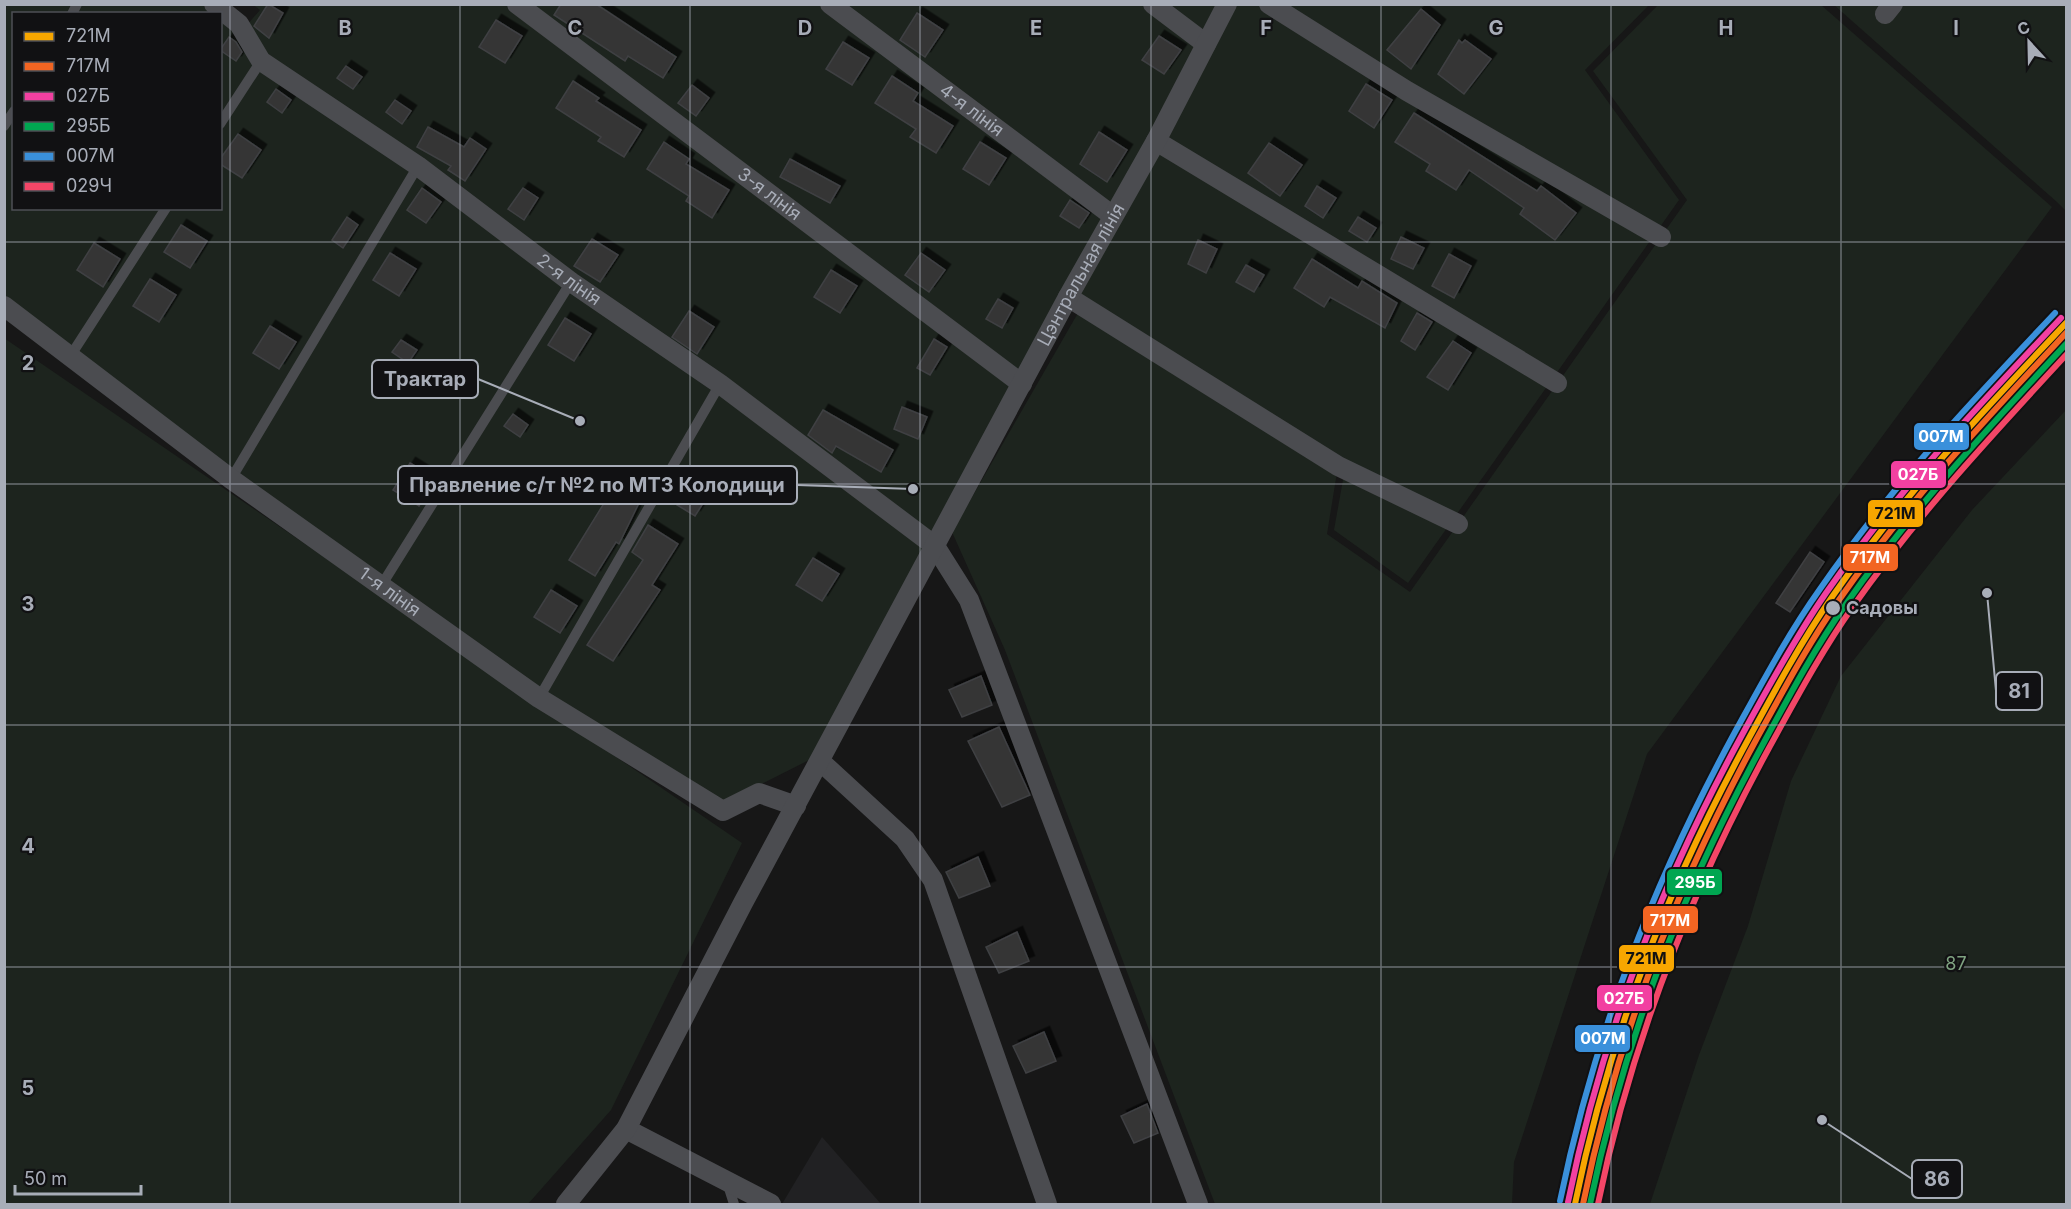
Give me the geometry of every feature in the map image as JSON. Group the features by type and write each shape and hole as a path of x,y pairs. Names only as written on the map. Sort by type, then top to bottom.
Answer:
{"street":[{"name":"2-я лінія","path":"214,4 239,24 261,61 418,166 571,282 720,384 935,546"},
{"name":"3-я лінія","path":"517,4 1022,384"},
{"name":"4-я лінія","path":"830,4 1113,216"},
{"path":"1153,4 1206,44"},
{"name":"Цэнтральная лінія","path":"566,1204 626,1129 820,761 1068,297 1156,141 1227,4"},
{"path":"1269,4 1407,91 1661,237"},
{"path":"1156,141 1557,383"},
{"path":"1068,297 1338,466 1458,524"},
{"name":"1-я лінія","path":"4,306 231,479 539,698 723,811 759,793 796,806"},
{"path":"935,546 969,600 1198,1204"},
{"path":"820,761 905,839 933,880 1047,1204"},
{"path":"626,1129 771,1204"}],"lane":[{"path":"222,121 261,61"},
{"path":"231,479 418,166"},
{"path":"71,355 165,210"},
{"path":"381,586 571,282"},
{"path":"539,698 720,384"},
{"path":"727,1182 734,1204"}],"shaded area":[{"path":"822,1137 881,1204 782,1204"}],"green space":[{"path":"203,4 213,12 12,12 12,210 222,210 222,19 240,33 260,10 252,4 1649,5 1585,70 1679,200 1408,583 1334,530 1346,463 1065,288 815,757 724,803 543,693 235,474 5,297 6,5"},
{"path":"1658,5 1821,5 2052,207 1647,754 1514,1162 1512,1204 1215,1204 1005,650 952,532 1082,306 1338,466 1327,534 1410,592 1687,200 1593,71"},
{"path":"1834,5 2066,5 2066,211 2057,202"},
{"path":"4,338 742,843 611,1110 528,1204 5,1204"},
{"name":"87","path":"2066,410 2066,1204 1650,1204 1699,1055 1748,926 1791,781 1841,676 1972,510"}],"building":[{"path":"268,4 283,13 269,38 254,26"},
{"path":"561,4 596,4 676,57 663,78 628,56 625,61 554,15"},
{"path":"1421,9 1440,25 1411,69 1387,50"},
{"path":"917,13 943,30 925,57 900,40"},
{"path":"496,20 522,36 505,63 479,47"},
{"path":"1159,36 1181,50 1164,74 1142,60"},
{"path":"229,37 236,42 242,52 236,61 222,51 222,47"},
{"path":"1459,40 1462,43 1465,40 1491,59 1464,94 1438,74"},
{"path":"843,42 869,58 852,85 826,69"},
{"path":"346,66 362,77 353,89 337,78"},
{"path":"892,76 918,93 913,101 953,126 936,153 910,137 916,129 875,103"},
{"path":"573,81 599,98 596,101 641,130 624,157 598,141 601,137 556,108"},
{"path":"1366,84 1392,100 1374,128 1349,111"},
{"path":"692,85 709,98 696,116 678,103"},
{"path":"276,89 291,100 282,113 267,102"},
{"path":"395,100 411,111 402,124 386,112"},
{"path":"1414,113 1537,191 1541,186 1576,213 1555,240 1520,214 1524,208 1469,170 1456,190 1426,171 1430,164 1395,142"},
{"path":"428,127 464,147 470,138 486,149 465,181 448,170 451,166 417,147"},
{"path":"1099,132 1127,150 1107,182 1080,164"},
{"path":"238,134 261,150 242,178 222,165 222,156"},
{"path":"664,142 689,159 686,164 729,190 712,218 686,201 689,196 647,169"},
{"path":"980,142 1006,158 989,185 963,169"},
{"path":"1269,143 1302,165 1280,196 1248,173"},
{"path":"790,159 840,186 830,203 780,177"},
{"path":"1317,186 1336,198 1323,218 1305,206"},
{"path":"422,188 441,202 426,223 407,210"},
{"path":"523,188 538,198 524,220 508,209"},
{"path":"1070,200 1089,213 1079,228 1060,216"},
{"path":"347,217 358,225 343,248 332,240"},
{"path":"1358,217 1376,228 1367,242 1349,231"},
{"path":"181,225 207,241 190,268 164,252"},
{"path":"1401,237 1424,248 1413,269 1391,259"},
{"path":"592,239 618,255 600,282 574,266"},
{"path":"1198,240 1217,249 1206,273 1188,264"},
{"path":"94,243 120,259 103,287 77,270"},
{"path":"390,253 416,269 399,296 373,280"},
{"path":"921,253 945,270 929,292 905,275"},
{"path":"1449,254 1471,266 1454,298 1432,286"},
{"path":"1312,259 1358,288 1362,281 1397,303 1385,328 1330,297 1324,307 1294,288"},
{"path":"1246,265 1264,275 1254,292 1236,282"},
{"path":"831,270 857,286 840,313 814,297"},
{"path":"150,279 176,295 159,322 133,306"},
{"path":"998,299 1013,308 1002,328 986,319"},
{"path":"689,311 714,327 697,354 672,337"},
{"path":"1417,313 1432,322 1415,350 1401,341"},
{"path":"565,318 591,334 574,361 548,345"},
{"path":"270,326 296,342 279,369 253,353"},
{"path":"934,339 947,347 930,375 917,368"},
{"path":"401,340 417,350 408,363 392,352"},
{"path":"1453,341 1471,353 1448,390 1427,377"},
{"path":"902,407 927,417 918,439 894,429"},
{"path":"823,410 893,450 881,472 836,446 832,453 808,435"},
{"path":"513,414 528,425 520,437 504,426"},
{"path":"410,463 436,479 419,506 393,490"},
{"path":"686,472 712,489 695,516 669,500"},
{"path":"614,487 639,503 619,544 616,542 595,576 569,560"},
{"path":"648,525 678,544 652,585 660,590 613,661 587,645 643,560 632,552"},
{"name":"Садовы","path":"1810,552 1824,562 1790,612 1776,603"},
{"path":"813,558 839,574 822,601 796,585"},
{"path":"551,590 577,606 560,633 534,617"},
{"path":"981,676 992,705 962,717 949,690"},
{"path":"999,727 1030,795 1002,807 968,741"},
{"path":"978,857 990,886 959,898 946,872"},
{"path":"1017,932 1029,961 999,973 986,947"},
{"path":"1044,1032 1056,1061 1026,1073 1013,1046"},
{"path":"1147,1104 1158,1133 1134,1143 1121,1116"}],"transit line":[{"name":"007М","path":"1560,1201 1591,1078 1630,960 1678,845 1765,677 1808,606 1874,516 1962,413 2055,313"},
{"name":"027Б","path":"1568,1202 1598,1080 1637,962 1660,905 1712,791 1762,699 1826,593 1880,521 1968,418 2061,318"},
{"name":"721М","path":"1575,1204 1605,1082 1644,965 1667,907 1719,794 1779,684 1832,597 1886,525 1974,422 2066,323"},
{"name":"717М","path":"1583,1204 1613,1082 1652,966 1700,852 1756,740 1806,651 1865,564 1919,496 2066,333"},
{"name":"295Б","path":"1590,1204 1620,1084 1658,969 1681,913 1733,801 1792,692 1834,621 1897,536 1980,438 2066,344"},
{"name":"029Ч","path":"1598,1204 1628,1085 1666,970 1714,858 1769,748 1830,642 1876,574 1955,478 2066,355"}],"place":[{"name":"Трактар","path":"580,421"},
{"name":"Правление с/т №2 по МТЗ Колодищи","path":"913,489"},
{"name":"81","path":"1987,593"},
{"name":"Садовы","path":"1833,608"},
{"name":"86","path":"1822,1120"}]}
